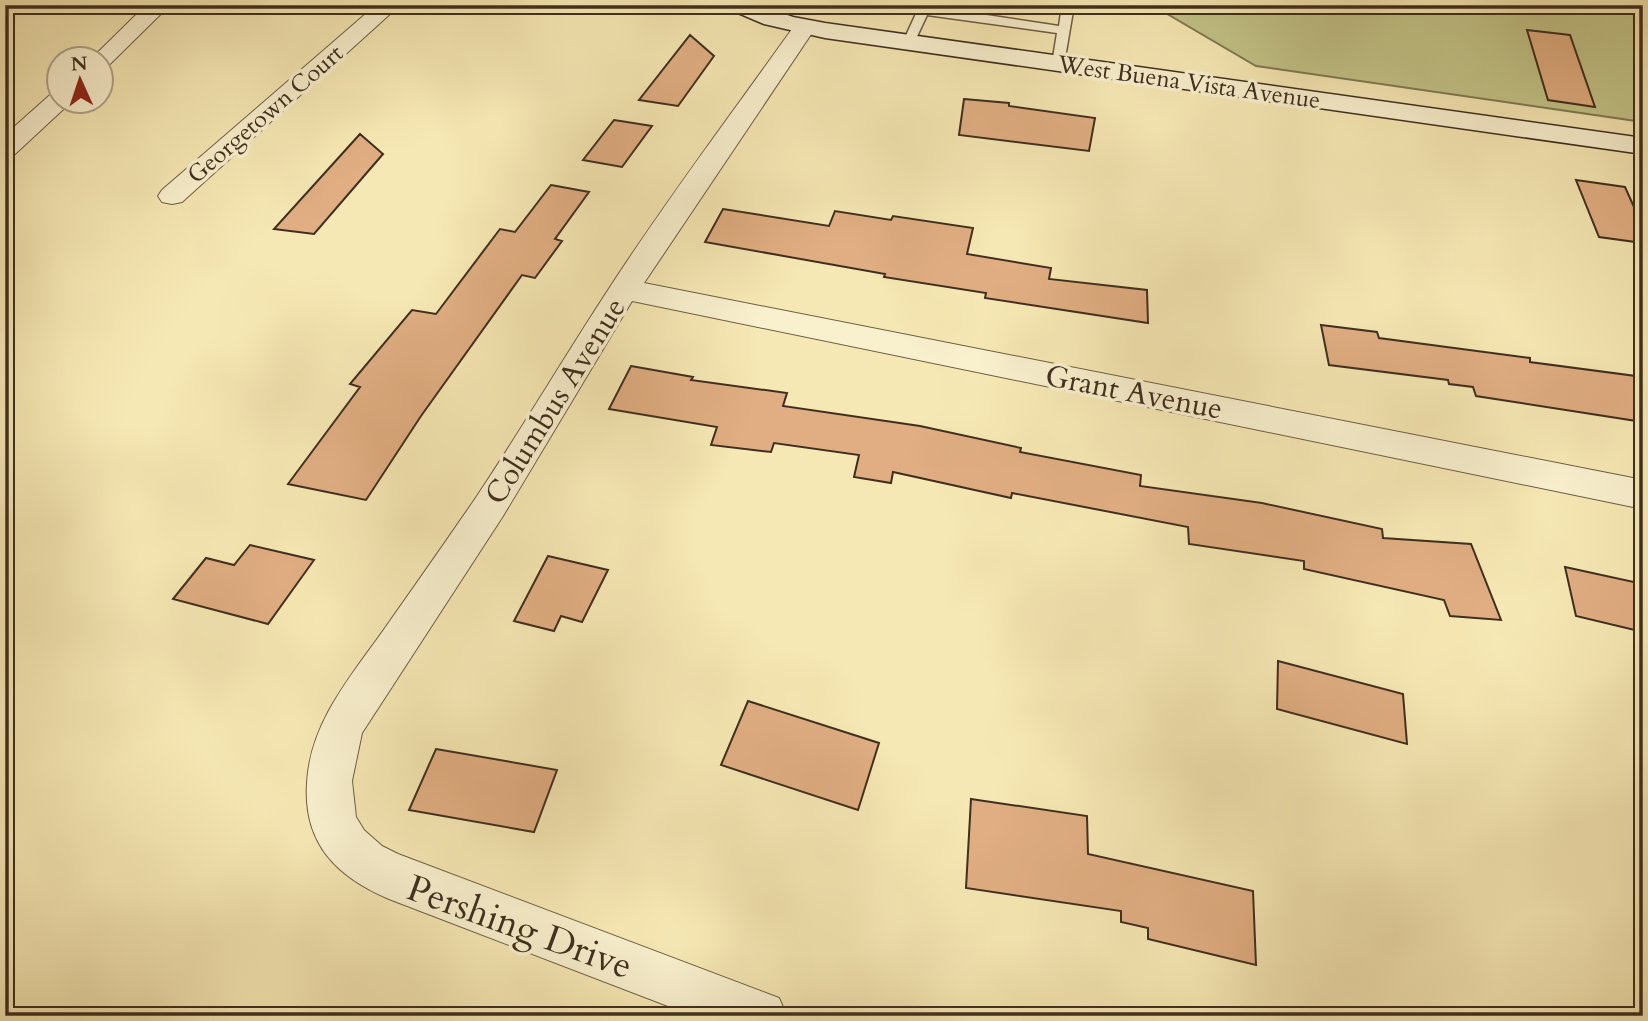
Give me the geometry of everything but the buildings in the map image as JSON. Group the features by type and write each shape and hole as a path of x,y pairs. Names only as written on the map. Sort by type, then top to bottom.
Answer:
{"street":[{"path":"116,46 159,5"},
{"name":"Georgetown Court","path":"172,196 389,5"},
{"name":"West Buena Vista Avenue","path":"739,5 768,18 805,27 1643,146"},
{"name":"Columbus Avenue","path":"327,785 331,754 343,724 490,506 624,289 805,27"},
{"path":"5,149 46,112"},
{"name":"Grant Avenue","path":"624,289 1643,495"},
{"name":"Pershing Drive","path":"327,785 331,815 343,841 363,864 390,878 420,886 761,1016"}],"lane":[{"path":"993,21 998,5"},
{"path":"1058,64 1068,5"},
{"path":"909,42 925,8 1062,30"}],"green space":[{"path":"1152,5 1643,5 1643,122 1256,66"}]}
